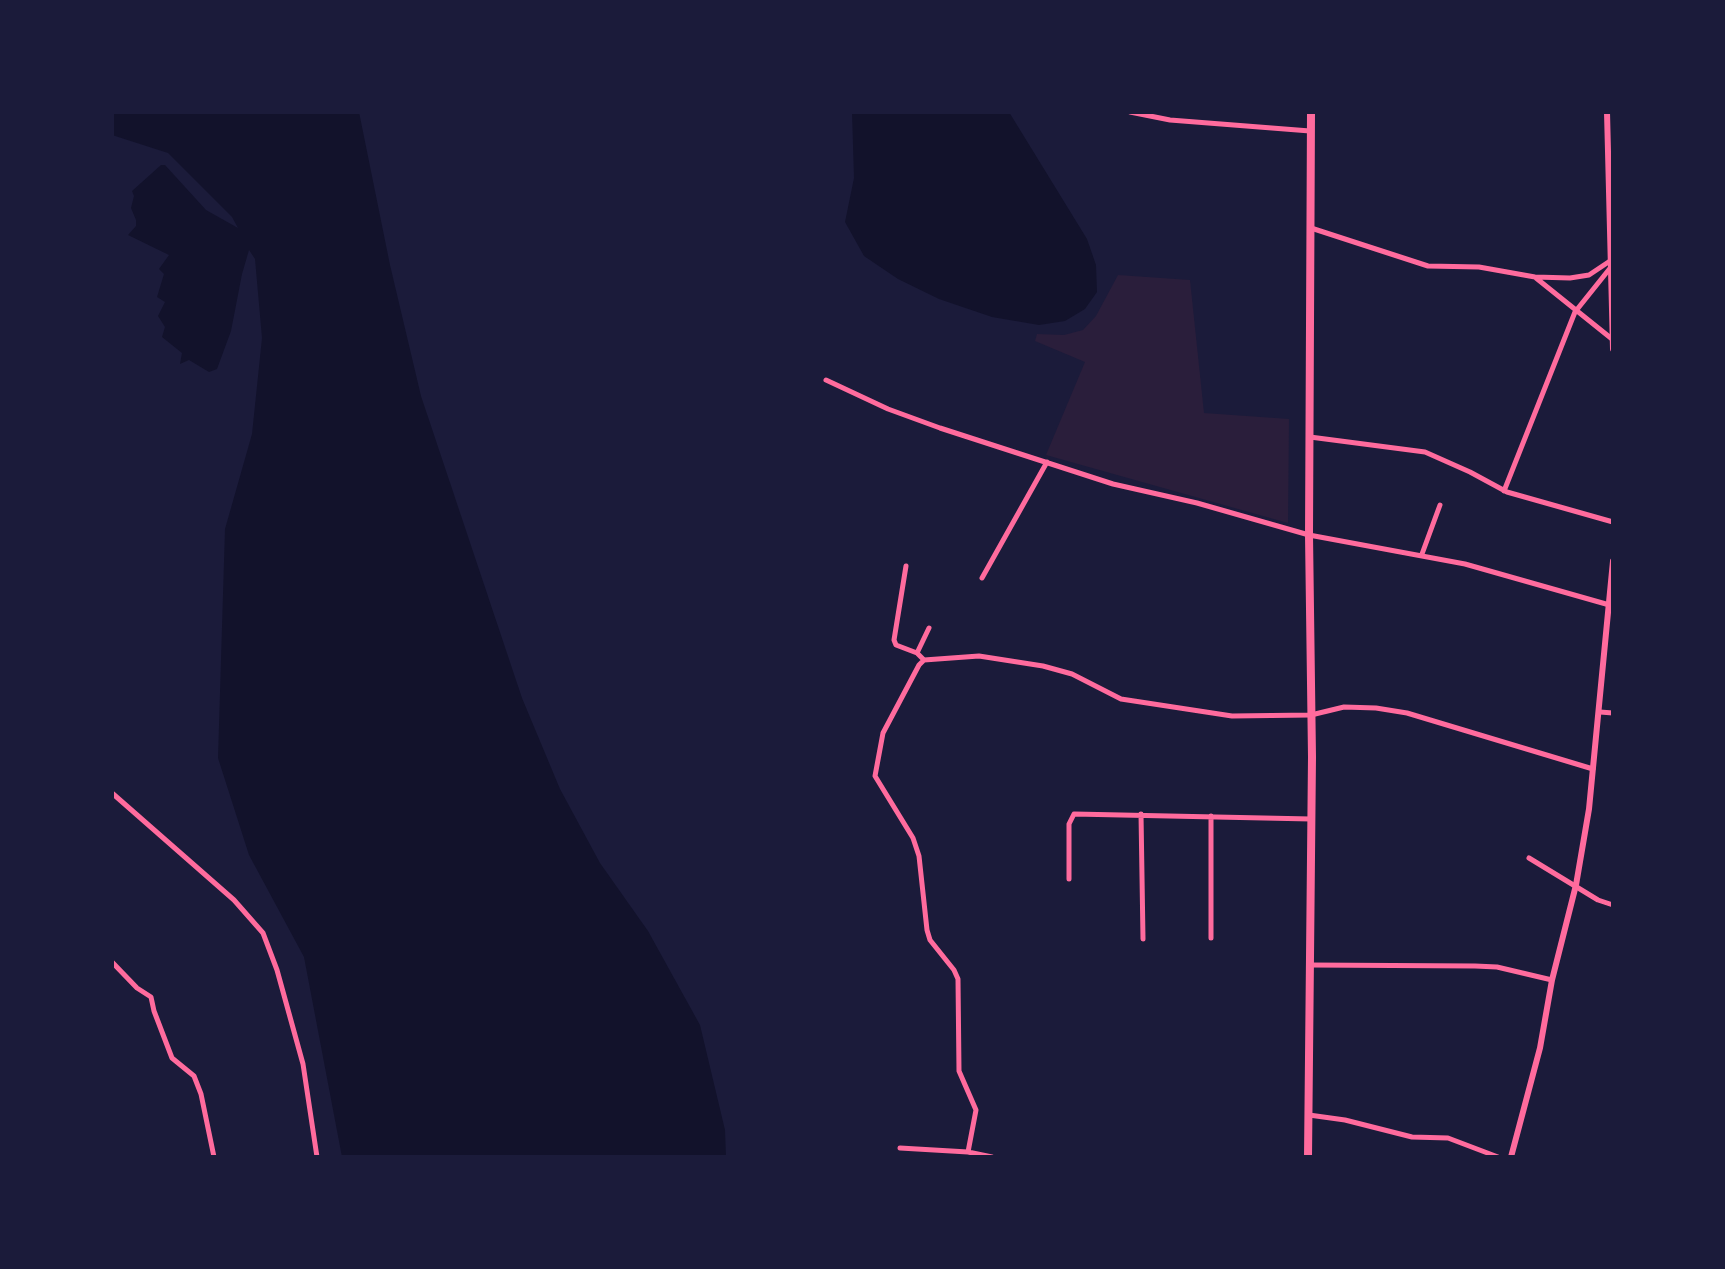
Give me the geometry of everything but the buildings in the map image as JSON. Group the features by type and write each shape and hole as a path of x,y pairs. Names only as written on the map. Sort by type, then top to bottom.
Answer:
{"main road":[{"path":"1308,1157 1311,112"}],"street":[{"path":"1130,112 1170,120 1310,131"},
{"path":"1607,112 1613,349"},
{"path":"1310,228 1419,265 1479,267 1535,277 1582,278 1612,262"},
{"path":"1504,491 1575,312 1612,262"},
{"path":"1535,277 1613,340"},
{"path":"826,380 901,413 1113,484 1197,503 1309,535 1422,554 1610,605"},
{"path":"1309,437 1425,452 1504,491 1613,522"},
{"path":"982,578 1047,462"},
{"path":"1422,554 1440,505"},
{"path":"1511,1157 1540,1048 1552,980 1576,885 1594,769 1613,561"},
{"path":"906,566 894,640 896,645 917,653 924,660"},
{"path":"917,653 929,628"},
{"path":"968,1152 976,1110 959,1071 958,979 930,940 919,856 913,838 875,776 883,733 924,660 988,657 1072,674 1113,696 1237,716 1311,715 1349,707 1407,713 1594,769"},
{"path":"1600,712 1613,713"},
{"path":"112,793 234,900 263,933 277,970 303,1064 317,1157"},
{"path":"1069,879 1069,824 1074,814 1311,819"},
{"path":"1141,814 1143,939"},
{"path":"1211,816 1211,938"},
{"path":"1529,858 1598,900 1613,905"},
{"path":"112,962 137,988 151,997 172,1058 194,1076 201,1094 214,1157"},
{"path":"1310,965 1497,967 1552,980"},
{"path":"1308,1115 1345,1120 1412,1137 1448,1138 1498,1157"},
{"path":"900,1148 968,1152 992,1157"}],"shaded area":[{"path":"112,112 359,112 421,396 522,698 560,789 600,863 648,931 700,1025 725,1130 726,1157 342,1157 304,957 249,855 218,758 225,529 252,434 262,338 255,259 249,250 231,331 217,369 209,372 189,360 180,364 182,353 162,337 165,327 158,316 165,302 157,297 164,274 159,269 169,255 128,235 136,226 131,208 132,191 161,165 165,165 206,210 238,228 232,217 168,153 112,135"},
{"path":"852,112 1009,112 1087,239 1096,265 1097,292 1085,309 1065,321 1039,325 992,317 939,299 898,279 864,256 845,222 854,178"},
{"path":"1118,275 1190,280 1204,413 1289,419 1288,523 1046,455 1085,362 1035,341 1037,334 1064,335 1083,330 1096,316"}]}
